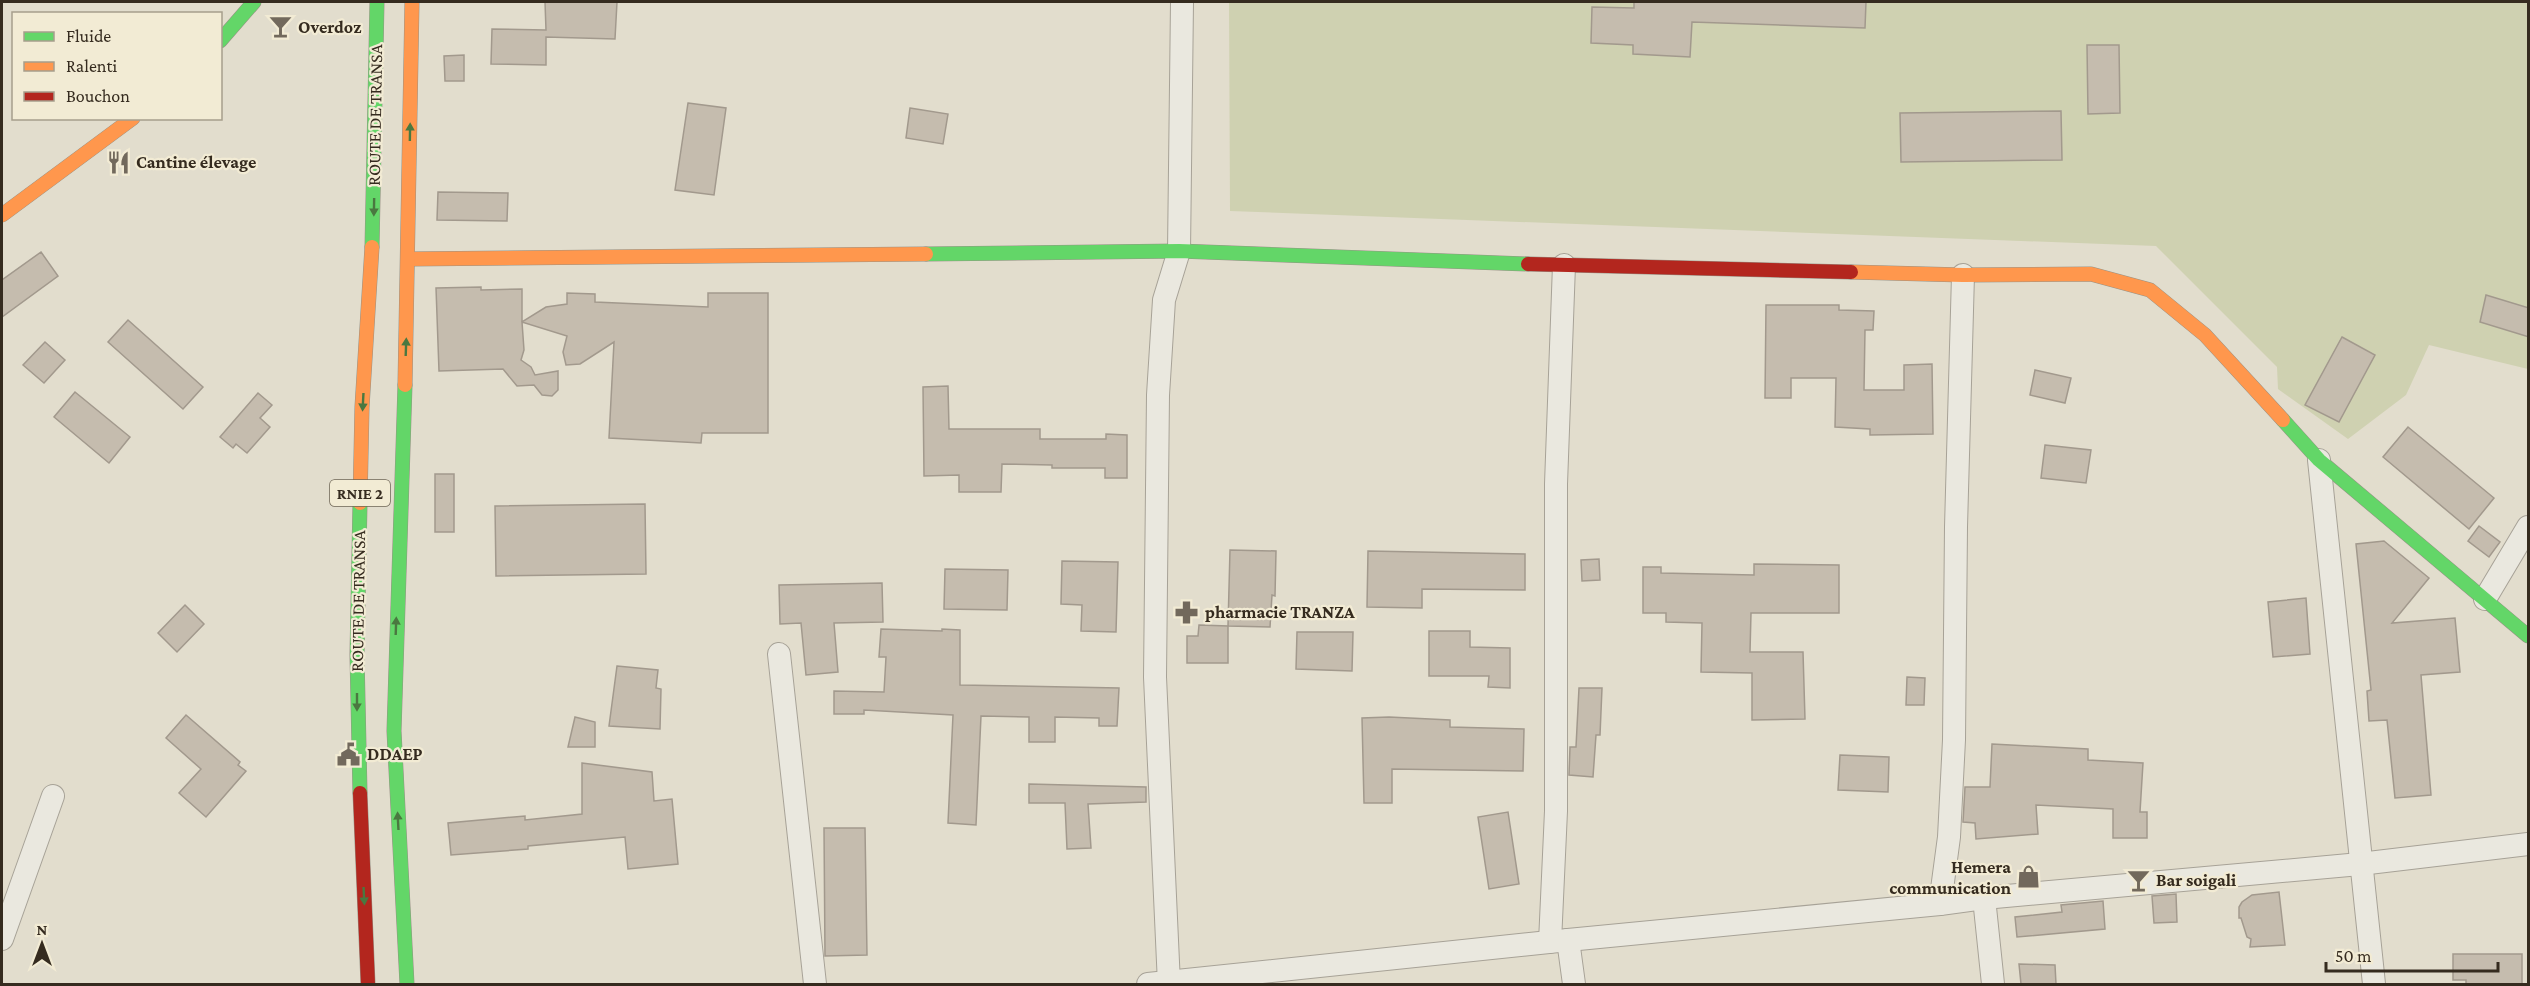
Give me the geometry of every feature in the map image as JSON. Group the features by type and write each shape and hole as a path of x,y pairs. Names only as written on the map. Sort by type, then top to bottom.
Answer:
{"street":[{"path":"222,39 254,2"},
{"name":"ROUTE DE TRANSA","path":"368,984 357,733 357,655 362,407 373,239 377,2"},
{"name":"ROUTE DE TRANSA","path":"406,984 394,709 408,259 412,2"},
{"path":"1182,2 1179,251 1164,300 1158,395 1155,676 1162,984 1984,898 2360,864 2529,844"},
{"path":"2,215 130,120"},
{"path":"408,259 1179,251 1564,265 1962,275 2091,274 2150,291 2205,335 2319,460 2529,636"},
{"path":"1564,265 1556,484 1556,811 1559,941 1574,984"},
{"path":"1940,904 1949,837 1954,740 1962,275"},
{"path":"2319,460 2374,984"},
{"path":"2485,599 2529,527"},
{"path":"779,654 815,984"},
{"path":"2,939 52,796"},
{"path":"1984,898 1992,984"}],"green space":[{"path":"1229,2 2528,2 2528,369 2429,345 2406,395 2348,439 2278,389 2277,367 2156,246 1230,211"}],"building":[{"path":"545,2 617,2 615,39 546,37 546,65 491,64 492,29 546,30"},
{"path":"1634,2 1866,2 1865,28 1692,22 1690,57 1633,54 1633,45 1591,43 1592,7 1634,8"},
{"path":"2087,45 2119,45 2120,113 2088,114"},
{"path":"464,55 464,81 445,81 444,56"},
{"path":"688,103 726,108 714,195 675,190"},
{"path":"910,108 948,114 943,144 906,138"},
{"path":"2061,111 2062,160 1901,162 1900,113"},
{"path":"438,192 508,193 507,221 437,220"},
{"path":"41,252 58,276 2,317 2,280"},
{"path":"481,287 481,290 522,289 524,350 521,360 531,367 535,375 558,371 558,390 552,396 542,395 534,385 517,386 503,369 439,371 436,288"},
{"path":"567,293 595,294 595,302 708,307 708,293 768,293 768,433 702,433 701,443 609,438 614,342 580,364 566,365 563,352 567,336 522,322 546,307 567,304"},
{"path":"2486,295 2529,308 2529,337 2480,322"},
{"path":"1766,305 1839,305 1839,310 1874,311 1873,330 1865,330 1864,390 1904,390 1904,365 1932,364 1933,434 1870,435 1870,429 1835,427 1836,378 1791,378 1791,398 1765,398"},
{"path":"128,320 203,387 183,409 108,342"},
{"path":"2342,337 2375,355 2339,422 2305,405"},
{"path":"45,342 65,360 44,383 23,365"},
{"path":"2035,370 2071,378 2065,403 2030,395"},
{"path":"948,386 949,429 1040,429 1040,439 1106,439 1106,434 1127,435 1127,478 1105,478 1105,468 1052,468 1052,465 1002,464 1001,492 959,492 959,475 924,476 923,387"},
{"path":"75,392 130,437 109,463 54,417"},
{"path":"258,393 272,405 260,418 270,427 247,453 236,444 233,448 220,437"},
{"path":"2408,427 2494,498 2469,529 2383,457"},
{"path":"2045,445 2091,450 2086,483 2041,478"},
{"path":"435,474 454,474 454,532 435,532"},
{"path":"645,504 646,574 496,576 495,506"},
{"path":"2479,526 2500,542 2489,557 2468,541"},
{"path":"2384,541 2429,578 2392,623 2455,618 2460,672 2421,675 2431,795 2395,798 2387,720 2369,721 2367,691 2371,690 2356,544"},
{"path":"1230,550 1276,551 1275,596 1272,595 1270,627 1228,626"},
{"path":"1368,551 1525,554 1525,590 1422,589 1422,608 1367,607"},
{"path":"1599,559 1600,580 1582,581 1581,560"},
{"path":"1062,561 1118,562 1116,632 1081,631 1082,605 1061,604"},
{"path":"1754,564 1839,565 1839,613 1751,613 1750,652 1803,652 1805,719 1752,720 1752,673 1701,672 1702,623 1666,622 1666,613 1643,613 1643,567 1661,567 1661,573 1754,575"},
{"path":"945,569 1008,570 1007,610 944,609"},
{"path":"882,583 883,622 834,623 838,672 806,675 801,623 780,624 779,585"},
{"path":"2306,598 2310,654 2273,657 2268,602"},
{"path":"185,605 204,624 177,652 158,633"},
{"path":"1199,625 1228,626 1228,663 1187,663 1187,636 1198,636"},
{"path":"881,629 960,630 960,685 1119,688 1117,726 1099,726 1099,718 1055,717 1055,742 1029,742 1029,717 981,716 976,825 948,823 953,715 864,710 864,714 834,714 834,691 884,692 886,657 879,657"},
{"path":"1429,631 1470,631 1470,647 1510,648 1510,688 1488,687 1489,676 1429,676"},
{"path":"1297,632 1353,632 1352,671 1296,669"},
{"path":"617,666 658,670 656,688 661,689 660,729 609,726"},
{"path":"1907,677 1925,678 1924,705 1906,705"},
{"path":"1579,688 1602,688 1600,735 1596,735 1593,777 1569,775 1570,747 1576,747"},
{"path":"186,715 240,762 238,765 246,771 206,817 179,793 201,769 166,738"},
{"path":"575,717 595,722 595,747 568,747"},
{"path":"1362,718 1450,720 1450,727 1524,729 1523,771 1392,769 1392,803 1364,803"},
{"path":"1992,744 2088,749 2088,760 2143,763 2140,812 2147,812 2147,838 2113,838 2113,809 2036,805 2038,834 1976,839 1975,823 1963,822 1965,787 1990,787"},
{"path":"1840,755 1889,757 1888,792 1838,790"},
{"path":"582,763 652,772 654,801 672,799 678,864 628,869 625,837 528,846 528,849 451,855 448,823 525,816 525,820 582,814"},
{"path":"1029,784 1146,787 1146,802 1088,804 1091,848 1067,849 1065,803 1029,803"},
{"path":"1508,812 1519,884 1489,889 1478,817"},
{"path":"824,828 865,828 867,955 825,956"},
{"path":"2279,892 2285,945 2250,947 2251,939 2247,937 2241,918 2239,918 2239,907 2252,895"},
{"path":"2176,894 2177,922 2154,923 2152,896"},
{"path":"2103,901 2105,929 2017,937 2015,917 2062,912 2061,905"},
{"path":"2453,954 2522,954 2522,984 2466,984 2466,980 2453,980"},
{"path":"2019,964 2055,965 2056,984 2021,984"}],"traffic: fast":[{"path":"222,39 254,2"},
{"path":"372,247 377,2"},
{"path":"926,254 1179,251 1528,264"},
{"path":"405,385 394,731 407,984"},
{"path":"2283,420 2319,460 2528,636"},
{"path":"360,503 357,655 360,793"}],"traffic: slow":[{"path":"405,385 412,2"},
{"path":"2,215 130,120"},
{"path":"360,503 362,407 372,247"},
{"path":"408,259 926,254"},
{"path":"1851,272 1963,275 2091,274 2150,290 2205,335 2283,420"}],"traffic: jam":[{"path":"1528,264 1851,272"},
{"path":"360,793 368,984"}],"place":[{"name":"Overdoz","path":"280,27"},
{"name":"Cantine élevage","path":"118,162"},
{"name":"pharmacie TRANZA","path":"1187,612"},
{"name":"DDAEP","path":"349,754"},
{"name":"Hemera communication","path":"2029,877"},
{"name":"Bar soigali","path":"2138,880"}]}
